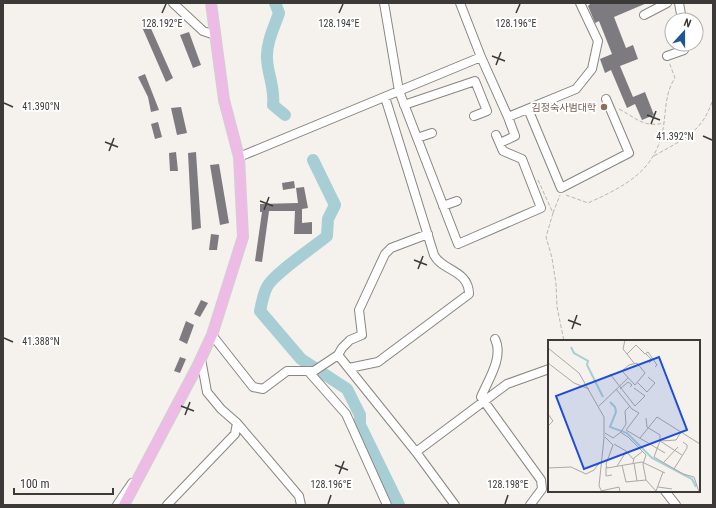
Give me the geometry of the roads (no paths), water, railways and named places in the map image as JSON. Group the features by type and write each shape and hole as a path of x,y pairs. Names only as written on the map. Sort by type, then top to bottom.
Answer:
{"main road":[{"path":"124,505 201,359 212,335 243,237 239,157 224,100 211,3"}],"street":[{"path":"173,3 203,31 215,35"},
{"path":"384,3 399,91 458,244 541,208 522,159 503,151 496,135"},
{"path":"460,3 481,57 515,136 500,144"},
{"path":"508,117 576,89 592,69 598,41 580,3"},
{"path":"644,15 667,3"},
{"path":"667,56 678,52"},
{"path":"239,157 481,57"},
{"path":"404,104 475,81 487,111 474,116"},
{"path":"349,368 378,362 469,294 469,288 457,271 437,261 385,97"},
{"path":"528,109 561,188 629,153 608,102"},
{"path":"417,138 432,132"},
{"path":"443,206 457,201"},
{"path":"212,335 253,387 263,389 287,371 311,371 338,355 342,348 350,340 362,335 358,310 385,254 391,248 428,234"},
{"path":"495,339 498,344 498,354 481,397 542,480 542,489 530,505"},
{"path":"338,355 416,452 455,505"},
{"path":"201,359 207,392 221,410 237,423 299,496 300,502 293,505"},
{"path":"416,452 507,384 548,369"},
{"path":"311,371 346,414 386,505"},
{"path":"167,505 235,434 237,423"},
{"path":"117,505 149,457"},
{"path":"666,492 676,505"}],"waterway":[{"path":"275,3 279,13 269,41 267,59 273,93 273,105 285,115"},
{"path":"313,160 335,205 328,219 327,236 285,268 270,282 264,293 260,311 301,359 347,389 360,415 360,425 399,505"}],"place":[{"name":"김정숙사범대학","path":"604,107"}]}
